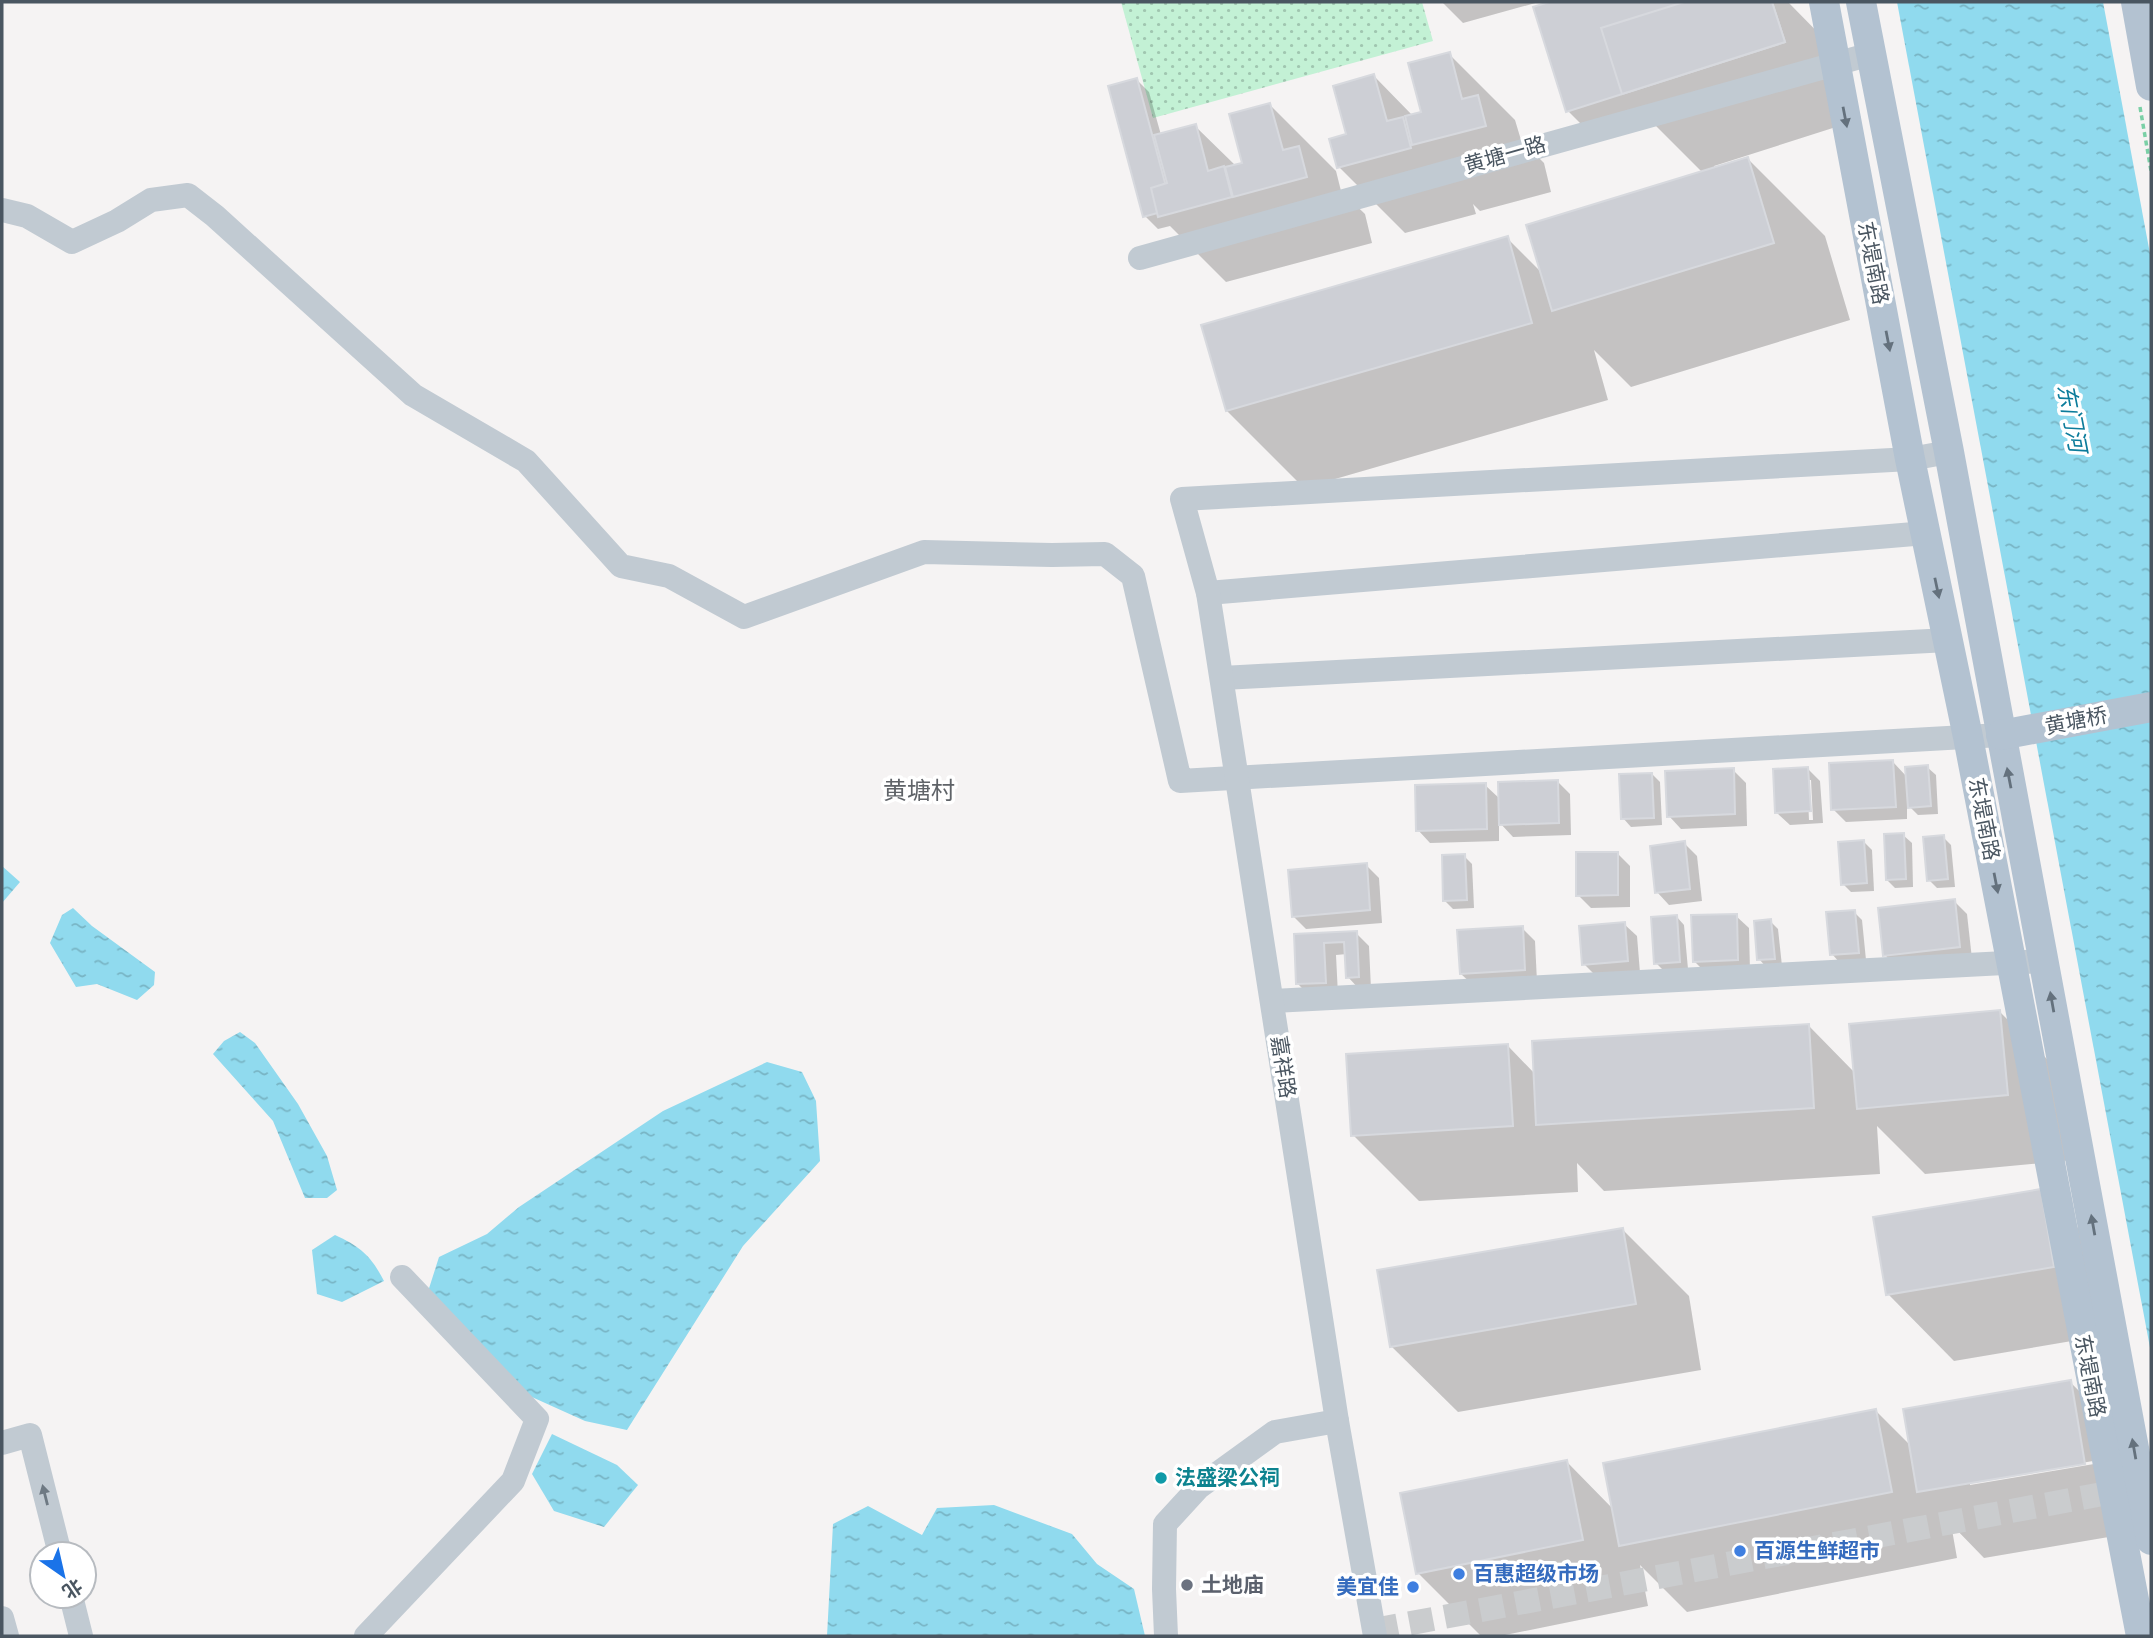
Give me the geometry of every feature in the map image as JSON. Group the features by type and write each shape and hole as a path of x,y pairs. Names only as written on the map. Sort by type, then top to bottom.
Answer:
{"main road":[{"name":"东堤南路","path":"1824,2 1910,459 1968,737 2141,1636"},
{"name":"东堤南路","path":"1861,2 2044,961 2151,1540"},
{"path":"2136,2 2151,86"},
{"name":"黄塘桥","path":"2001,735 2151,707"}],"street":[{"name":"黄塘一路","path":"1140,258 1871,54"},
{"path":"2,210 27,216 72,242 117,221 151,200 188,195 215,216 413,395 526,461 621,566 669,576 744,617 924,552 1105,554 1133,576 1181,781 2001,735"},
{"path":"1910,459 1948,452"},
{"name":"嘉祥路","path":"1375,1636 1337,1421 1208,593 1182,499 1910,459"},
{"path":"1208,593 1926,533"},
{"path":"1222,678 1948,640"},
{"path":"1273,1001 2044,961"},
{"path":"366,1636 513,1481 537,1419 402,1277"},
{"path":"1166,1636 1165,1524 1199,1487 1275,1432 1337,1421"},
{"path":"2,1443 30,1435 56,1540"},
{"path":"74,1610 81,1636"},
{"path":"2,1618 6,1636"}],"green space":[{"path":"1121,2 1422,2 1433,41 1153,118"}],"water":[{"name":"东门河","path":"1897,2 2103,2 2151,259 2151,1353"},
{"path":"2,866 20,882 2,903"},
{"path":"73,908 92,926 155,972 154,985 137,1000 97,984 76,987 50,943 62,915"},
{"path":"240,1032 255,1043 298,1104 327,1156 337,1190 327,1198 305,1198 273,1121 213,1054 224,1041"},
{"path":"767,1062 802,1072 816,1101 820,1161 743,1246 627,1430 585,1421 505,1385 425,1301 439,1257 487,1234 519,1207 663,1111"},
{"path":"335,1235 364,1253 384,1281 342,1302 317,1294 312,1250"},
{"path":"552,1434 617,1465 638,1485 604,1527 554,1511 532,1474"},
{"path":"994,1505 1072,1534 1097,1564 1134,1589 1145,1636 827,1636 833,1524 868,1506 922,1535 937,1508"}],"building":[{"path":"1549,2 1772,2 1785,42 1566,112 1533,7"},
{"path":"1684,2 1772,2 1785,42 1622,94 1601,28"},
{"path":"1450,52 1462,99 1478,95 1486,126 1412,145 1405,116 1421,112 1408,63"},
{"path":"1374,74 1387,121 1403,117 1411,148 1337,168 1329,139 1346,134 1333,86"},
{"path":"1137,78 1172,209 1143,217 1108,86"},
{"path":"1270,103 1283,150 1299,146 1307,177 1233,197 1225,167 1242,163 1229,114"},
{"path":"1196,124 1208,171 1224,166 1232,197 1158,217 1151,188 1167,183 1154,135"},
{"path":"1748,157 1774,243 1552,311 1526,225"},
{"path":"1508,236 1532,323 1226,411 1201,325"},
{"path":"1893,760 1896,807 1831,810 1829,763"},
{"path":"1928,765 1931,806 1908,808 1905,767"},
{"path":"1808,767 1811,811 1775,813 1773,769"},
{"path":"1734,768 1735,814 1667,817 1665,771"},
{"path":"1652,773 1654,818 1621,819 1619,774"},
{"path":"1558,780 1559,823 1499,825 1498,782"},
{"path":"1486,783 1487,829 1416,831 1415,785"},
{"path":"1904,833 1906,879 1886,880 1884,834"},
{"path":"1944,835 1948,879 1927,881 1923,837"},
{"path":"1864,840 1867,883 1841,885 1838,842"},
{"path":"1685,841 1690,889 1655,893 1650,846"},
{"path":"1576,852 1618,852 1618,895 1576,896"},
{"path":"1465,854 1467,900 1443,901 1442,855"},
{"path":"1367,863 1370,910 1292,917 1288,870"},
{"path":"1955,899 1960,947 1883,956 1878,908"},
{"path":"1855,910 1859,953 1830,955 1826,912"},
{"path":"1737,914 1738,960 1693,962 1691,915"},
{"path":"1677,915 1680,962 1654,964 1651,917"},
{"path":"1771,919 1775,959 1757,960 1754,921"},
{"path":"1625,922 1628,961 1582,965 1579,926"},
{"path":"1523,926 1525,970 1460,974 1457,930"},
{"path":"1357,931 1359,977 1346,978 1344,942 1324,943 1326,983 1296,984 1294,934"},
{"path":"2000,1010 2008,1095 1857,1109 1849,1024"},
{"path":"1809,1024 1814,1108 1536,1125 1532,1041"},
{"path":"1508,1044 1513,1126 1351,1136 1346,1054"},
{"path":"2041,1189 2054,1267 1886,1295 1873,1217"},
{"path":"1623,1228 1636,1304 1390,1347 1377,1270"},
{"path":"2071,1380 2085,1464 1917,1492 1903,1409"},
{"path":"1876,1409 1892,1492 1619,1546 1603,1463"},
{"path":"1567,1460 1583,1540 1416,1574 1400,1493"}],"tunnel":[{"path":"1374,1630 2113,1492"}],"place":[{"name":"法盛梁公祠","path":"1161,1478"},
{"name":"百源生鲜超市","path":"1740,1551"},
{"name":"百惠超级市场","path":"1459,1574"},
{"name":"土地庙","path":"1187,1585"},
{"name":"美宜佳","path":"1413,1587"}],"district":[{"name":"黄塘村","path":"919,791"}]}
